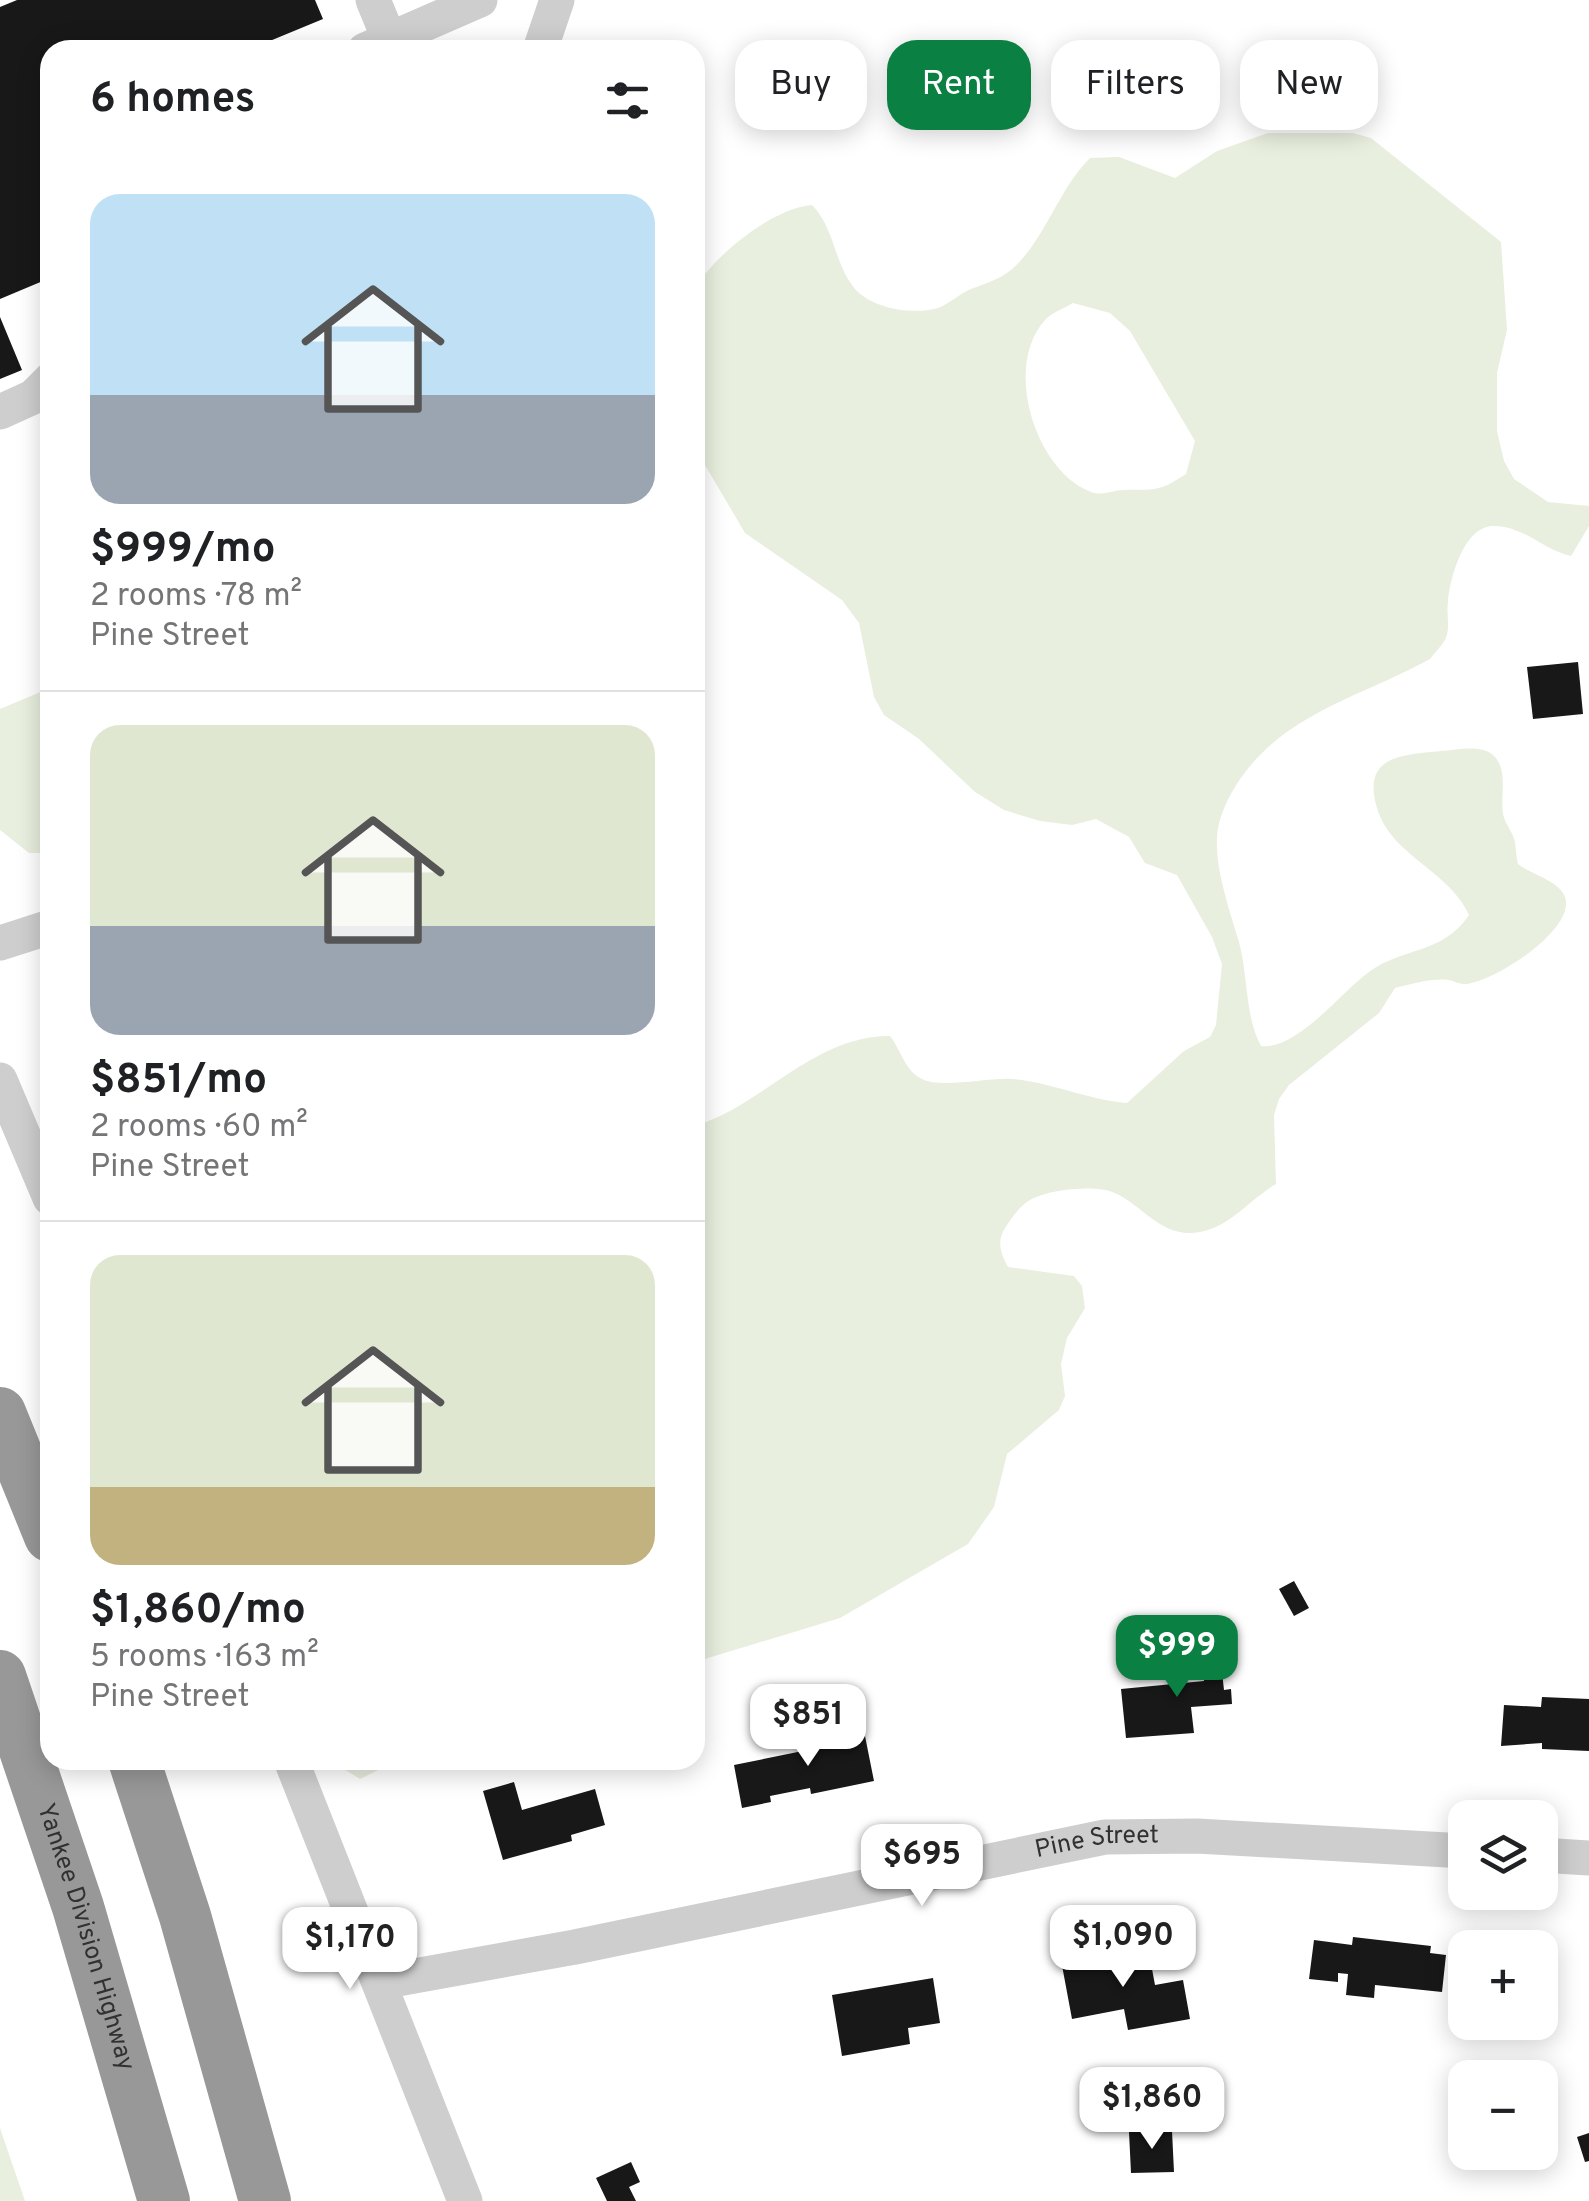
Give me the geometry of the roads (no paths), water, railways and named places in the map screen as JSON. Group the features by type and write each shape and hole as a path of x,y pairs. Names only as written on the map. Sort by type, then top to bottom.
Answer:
{"highway":[{"path":"0,1413 40,1511"},
{"name":"Yankee Division Highway","path":"0,1676 78,1907 164,2201"},
{"path":"137,1770 185,1916 265,2201"}],"street":[{"path":"372,0 377,40"},
{"path":"389,40 480,0"},
{"path":"543,40 557,0"},
{"path":"0,412 40,390"},
{"path":"0,943 40,931"},
{"path":"0,1080 40,1174"},
{"path":"295,1770 465,2201"},
{"name":"Pine Street","path":"381,1982 575,1947 1105,1837 1197,1836 1448,1849"},
{"path":"1558,1856 1589,1858"}]}
